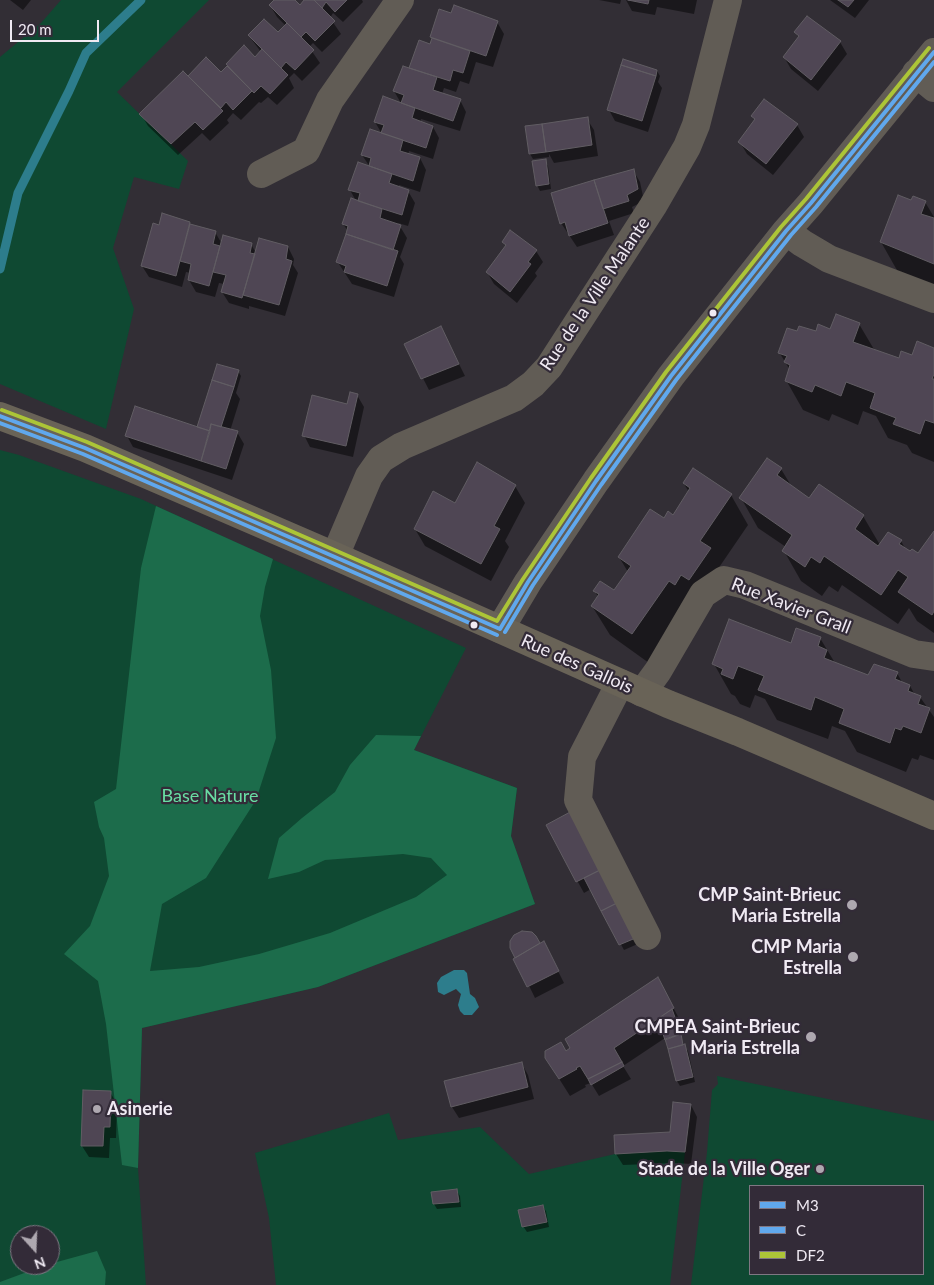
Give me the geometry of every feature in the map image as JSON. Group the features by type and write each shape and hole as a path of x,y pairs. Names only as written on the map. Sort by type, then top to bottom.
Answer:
{"main road":[{"name":"Rue des Gallois","path":"0,416 86,448 335,556 631,688 934,816"}],"street":[{"path":"261,174 306,151 330,100 400,0"},
{"name":"Rue de la Ville Malante","path":"335,556 369,476 381,459 402,446 514,398 533,384 549,367 653,206 687,147 696,125 728,0"},
{"path":"500,629 528,582 591,488 665,384 786,231 925,80 934,52"},
{"path":"786,231 829,259 934,299"},
{"name":"Rue Xavier Grall","path":"631,688 658,671 703,594 724,580 745,585 914,654 934,657"},
{"path":"631,688 582,757 578,800 647,936"}],"green space":[{"path":"61,0 209,0 117,92 188,161 179,189 134,177 113,248 134,309 106,429 0,384 0,57 41,23"},
{"name":"Base Nature","path":"0,450 19,455 141,499 466,648 414,750 517,788 511,836 535,904 318,987 142,1028 138,1168 146,1285 0,1285"},
{"path":"156,506 273,559 265,587 260,616 271,670 276,738 256,800 206,878 162,904 150,971 199,967 259,954 330,933 416,897 447,875 431,858 403,854 325,860 299,872 268,879 279,838 335,792 350,765 376,735 421,736 414,750 517,788 511,836 535,904 318,987 142,1028 138,1168 122,1165 106,1024 98,981 64,954 90,926 109,876 104,838 99,827 94,802 116,789 141,568"},
{"name":"Stade de la Ville Oger","path":"717,1076 934,1121 934,1285 691,1285 707,1152 712,1090 718,1084"},
{"path":"389,1113 398,1140 480,1127 529,1174 615,1154 667,1151 685,1152 670,1285 276,1285 269,1218 255,1153"},
{"path":"97,1251 106,1272 105,1285 0,1285 0,1282 19,1275 60,1275 60,1261"}],"water":[{"path":"454,970 464,970 467,973 470,994 475,998 479,1007 472,1015 464,1015 460,1011 458,1005 461,994 456,989 444,995 438,992 437,983 441,977"}],"building":[{"path":"274,0 295,0 300,5 304,0 314,0 335,21 315,41 306,32 301,37 269,5"},
{"path":"314,0 347,0 335,12 326,2 322,8"},
{"path":"628,0 649,0 648,4"},
{"path":"838,0 854,0 848,7"},
{"path":"454,5 498,21 486,56 430,37 439,9 451,13"},
{"path":"807,16 841,41 811,80 783,57 799,36 794,32"},
{"path":"264,19 278,32 287,23 314,50 295,70 286,62 281,68 248,35"},
{"path":"432,38 470,51 463,73 453,70 450,81 409,68 419,40 430,44"},
{"path":"244,45 255,57 262,49 288,75 270,94 261,86 254,93 226,64"},
{"path":"206,57 221,72 227,66 252,91 233,110 226,102 221,108 188,76"},
{"path":"623,59 657,70 656,76 621,65"},
{"path":"621,65 656,76 642,121 607,110"},
{"path":"403,66 437,77 433,90 461,99 453,121 401,103 404,95 393,91"},
{"path":"183,71 223,111 203,130 195,122 171,144 139,114"},
{"path":"383,96 415,108 412,118 433,126 426,148 381,133 384,125 374,122"},
{"path":"764,99 798,124 766,164 738,142 755,119 751,116"},
{"path":"588,117 592,145 546,152 542,124"},
{"path":"542,124 546,152 529,154 525,126"},
{"path":"370,129 403,140 400,151 420,157 413,181 369,166 371,158 361,155"},
{"path":"546,159 549,184 536,186 532,161"},
{"path":"358,162 392,174 389,183 409,190 402,215 358,201 360,193 348,190"},
{"path":"634,169 638,189 627,195 629,201 603,209 594,180"},
{"path":"594,180 608,223 569,236 565,222 560,224 551,193"},
{"path":"898,195 911,200 913,196 926,201 921,214 934,218 934,264 880,242"},
{"path":"351,198 382,209 380,218 401,225 393,250 346,234 348,226 342,224"},
{"path":"162,213 190,222 176,276 141,266 153,223 159,225"},
{"path":"190,224 216,231 213,244 220,246 209,286 188,280 191,264 180,261"},
{"path":"510,230 537,250 528,262 531,264 510,292 486,272 506,245 502,242"},
{"path":"346,234 398,251 387,286 344,272 346,266 336,262"},
{"path":"223,235 252,243 250,253 255,254 242,298 221,292 226,275 213,272"},
{"path":"259,238 288,246 286,259 292,261 279,305 243,295"},
{"path":"836,314 860,323 853,342 899,358 901,351 912,355 917,341 934,348 934,374 932,379 934,379 934,423 925,420 920,434 893,424 896,418 870,408 875,393 846,382 841,396 815,385 812,392 785,381 790,365 784,362 787,356 778,353 787,328 797,331 799,326 816,331 818,324 830,329"},
{"path":"441,326 459,364 421,379 404,344"},
{"path":"217,364 239,370 234,387 212,380"},
{"path":"212,380 234,387 221,427 211,424 210,431 197,427"},
{"path":"350,392 358,394 346,446 302,436 312,395 347,404"},
{"path":"135,406 210,431 201,461 125,436"},
{"path":"211,424 238,431 226,469 201,461"},
{"path":"767,458 782,468 777,475 809,498 819,484 864,515 855,529 878,546 888,532 902,540 899,544 910,551 912,549 918,553 934,531 934,611 932,615 898,592 908,577 898,570 881,595 824,556 820,563 811,557 805,567 782,551 792,535 739,498"},
{"path":"477,462 516,485 494,526 500,529 481,564 414,529 433,491 455,503"},
{"path":"693,468 732,494 700,541 711,548 689,580 681,575 675,585 669,581 632,634 591,606 599,594 593,591 600,581 614,590 631,566 618,557 650,509 664,518 668,511 673,515 690,488 683,483"},
{"path":"729,619 791,643 796,628 821,637 818,646 827,650 824,658 868,675 874,664 898,672 895,679 910,685 908,691 921,696 918,704 930,708 921,733 903,726 901,730 895,728 890,743 839,723 844,709 815,697 811,710 758,690 764,676 738,666 733,679 721,674 723,669 712,664"},
{"path":"572,811 602,869 576,882 546,825"},
{"path":"602,869 619,902 601,911 584,878"},
{"path":"619,902 638,937 619,945 601,911"},
{"path":"522,931 532,932 540,943 515,958 510,948 510,941 514,935"},
{"path":"544,941 559,971 527,987 513,959"},
{"path":"658,977 674,1008 614,1048 622,1062 588,1079 580,1066 559,1079 545,1058 545,1051 561,1042 566,1051 570,1048 565,1039"},
{"path":"672,1009 681,1034 665,1040 662,1031 667,1028 659,1018"},
{"path":"681,1034 683,1045 668,1049 665,1039"},
{"path":"685,1044 693,1077 676,1081 668,1049"},
{"path":"522,1062 528,1087 451,1107 444,1081"},
{"path":"622,1062 624,1066 591,1085 588,1079"},
{"name":"Asinerie","path":"83,1090 111,1091 110,1127 104,1127 103,1146 81,1146"},
{"path":"673,1102 691,1104 685,1152 667,1151 615,1154 614,1135 670,1132"},
{"path":"457,1189 459,1202 433,1204 431,1192"},
{"path":"543,1205 547,1222 522,1227 518,1210"}],"waterway":[{"path":"0,269 18,193 86,53 141,0"}],"transit line":[{"name":"DF2","path":"2,410 87,442 497,621 591,478 666,372 781,227 929,48"},
{"name":"M3","path":"500,629 528,582 596,481 671,376 786,231 934,52"},
{"name":"C","path":"505,632 533,585 676,380 791,235 934,62"},
{"name":"M3","path":"0,416 85,448 500,629"},
{"name":"C","path":"0,423 83,454 497,635"}],"place":[{"name":"CMP Saint-Brieuc Maria Estrella","path":"852,905"},
{"name":"CMP Maria Estrella","path":"853,957"},
{"name":"CMPEA Saint-Brieuc Maria Estrella","path":"811,1037"},
{"name":"Asinerie","path":"97,1109"},
{"name":"Stade de la Ville Oger","path":"820,1169"}]}
